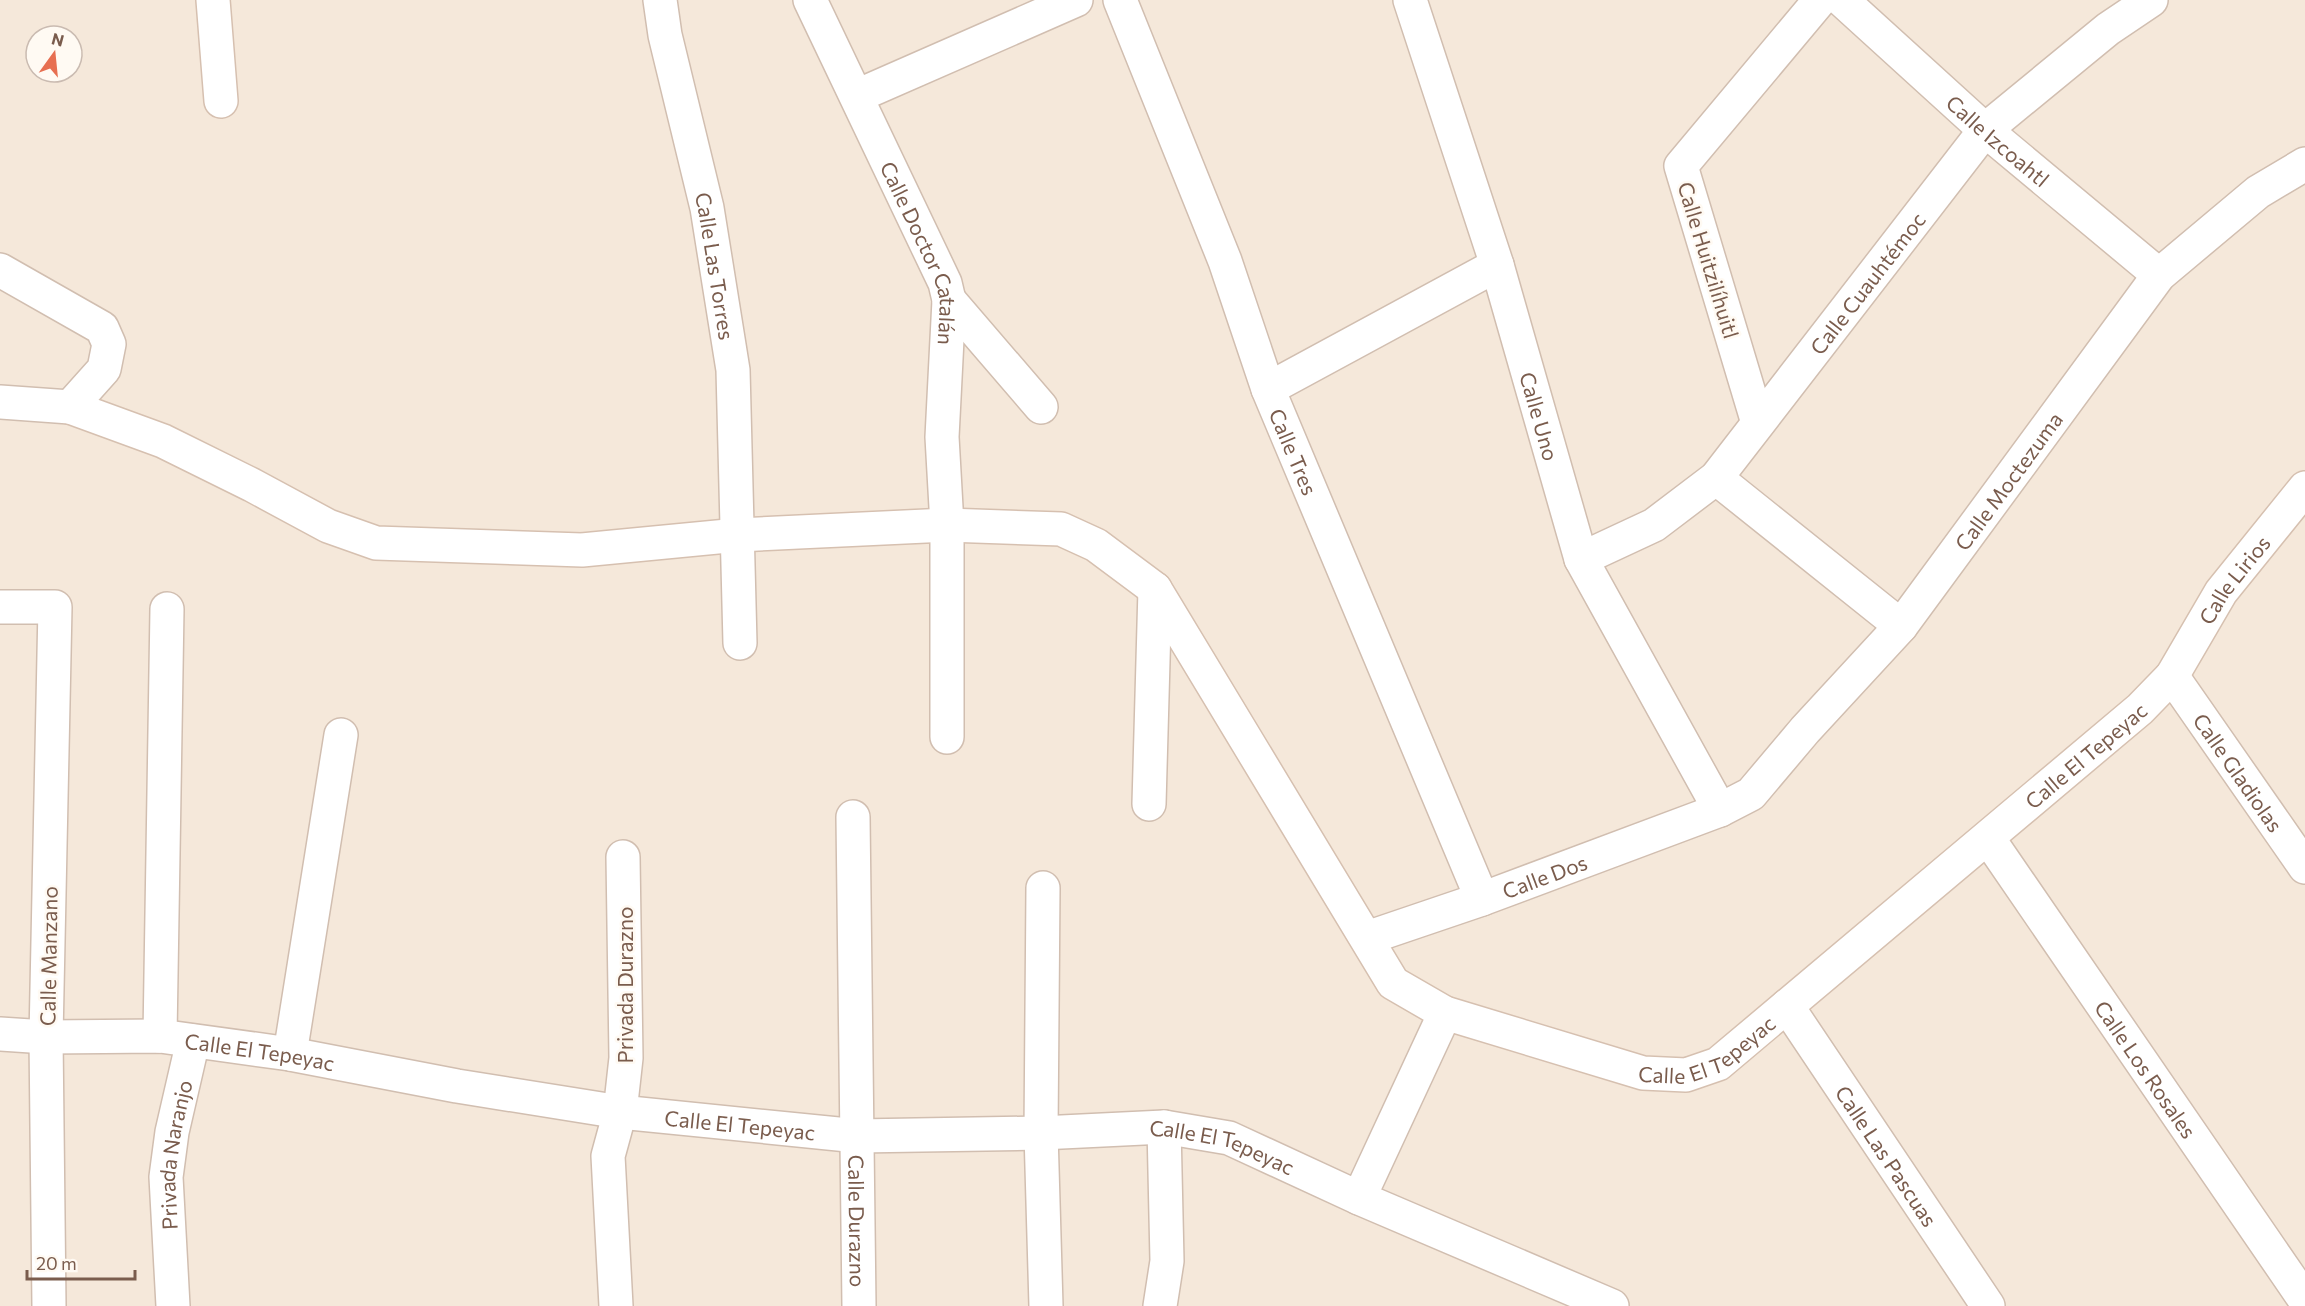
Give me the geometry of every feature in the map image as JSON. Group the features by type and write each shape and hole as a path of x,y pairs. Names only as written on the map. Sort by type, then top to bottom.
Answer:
{"street":[{"path":"213,0 220,101"},
{"name":"Calle Las Torres","path":"660,0 665,35 706,208 733,370 740,643"},
{"name":"Calle Doctor Catalán","path":"810,0 945,283 949,300 942,437 947,525 947,737"},
{"path":"857,96 1076,0"},
{"name":"Calle Tres","path":"1120,0 1225,261 1268,389 1482,899"},
{"name":"Calle Uno","path":"1410,0 1497,265 1581,559 1720,810"},
{"name":"Calle Huitzilíhuitl","path":"1758,423 1681,166 1820,0"},
{"name":"Calle Izcoahtl","path":"1842,0 1985,130 2159,274"},
{"name":"Calle Cuauhtémoc","path":"1581,559 1654,525 1716,477 1985,130 2108,29 2151,0"},
{"name":"Calle Moctezuma","path":"1720,810 1751,794 1804,730 1901,626 2159,274 2258,192 2305,164"},
{"path":"1268,389 1497,265"},
{"path":"0,270 102,328 109,344 104,369 70,407"},
{"path":"949,300 1041,407"},
{"path":"0,402 70,407 163,441 328,526 376,543 582,550 738,535 947,525 1061,529 1096,545 1155,589 1149,804"},
{"path":"1716,477 1901,626"},
{"name":"Calle Lirios","path":"2172,676 2221,592 2305,488"},
{"name":"Calle El Tepeyac","path":"1155,589 1393,982 1445,1013 1643,1073 1686,1075 1718,1064 2140,709 2172,676"},
{"name":"Calle Manzano","path":"0,607 55,607 46,1037 49,1306"},
{"path":"160,1036 167,609"},
{"name":"Calle Gladiolas","path":"2172,676 2305,867"},
{"path":"290,1054 341,735"},
{"name":"Calle Dos","path":"1367,938 1482,899 1720,810"},
{"name":"Calle Durazno","path":"854,818 859,1306"},
{"name":"Calle Los Rosales","path":"1988,838 2305,1300"},
{"name":"Privada Durazno","path":"616,1306 608,1156 620,1112 626,1058 623,857"},
{"path":"1043,888 1041,1133 1046,1306"},
{"name":"Calle Las Pascuas","path":"1787,1006 1988,1306"},
{"path":"1359,1198 1445,1013"},
{"name":"Calle El Tepeyac","path":"0,1035 160,1036 290,1054 457,1086 620,1112 858,1136 1041,1133 1164,1127 1229,1138 1359,1198 1612,1306"},
{"name":"Privada Naranjo","path":"173,1306 166,1177 172,1132 193,1041"},
{"path":"1160,1306 1167,1261 1164,1127"}],"shaded area":[{"path":"0,0 2305,0 2305,1306 0,1306"}]}
